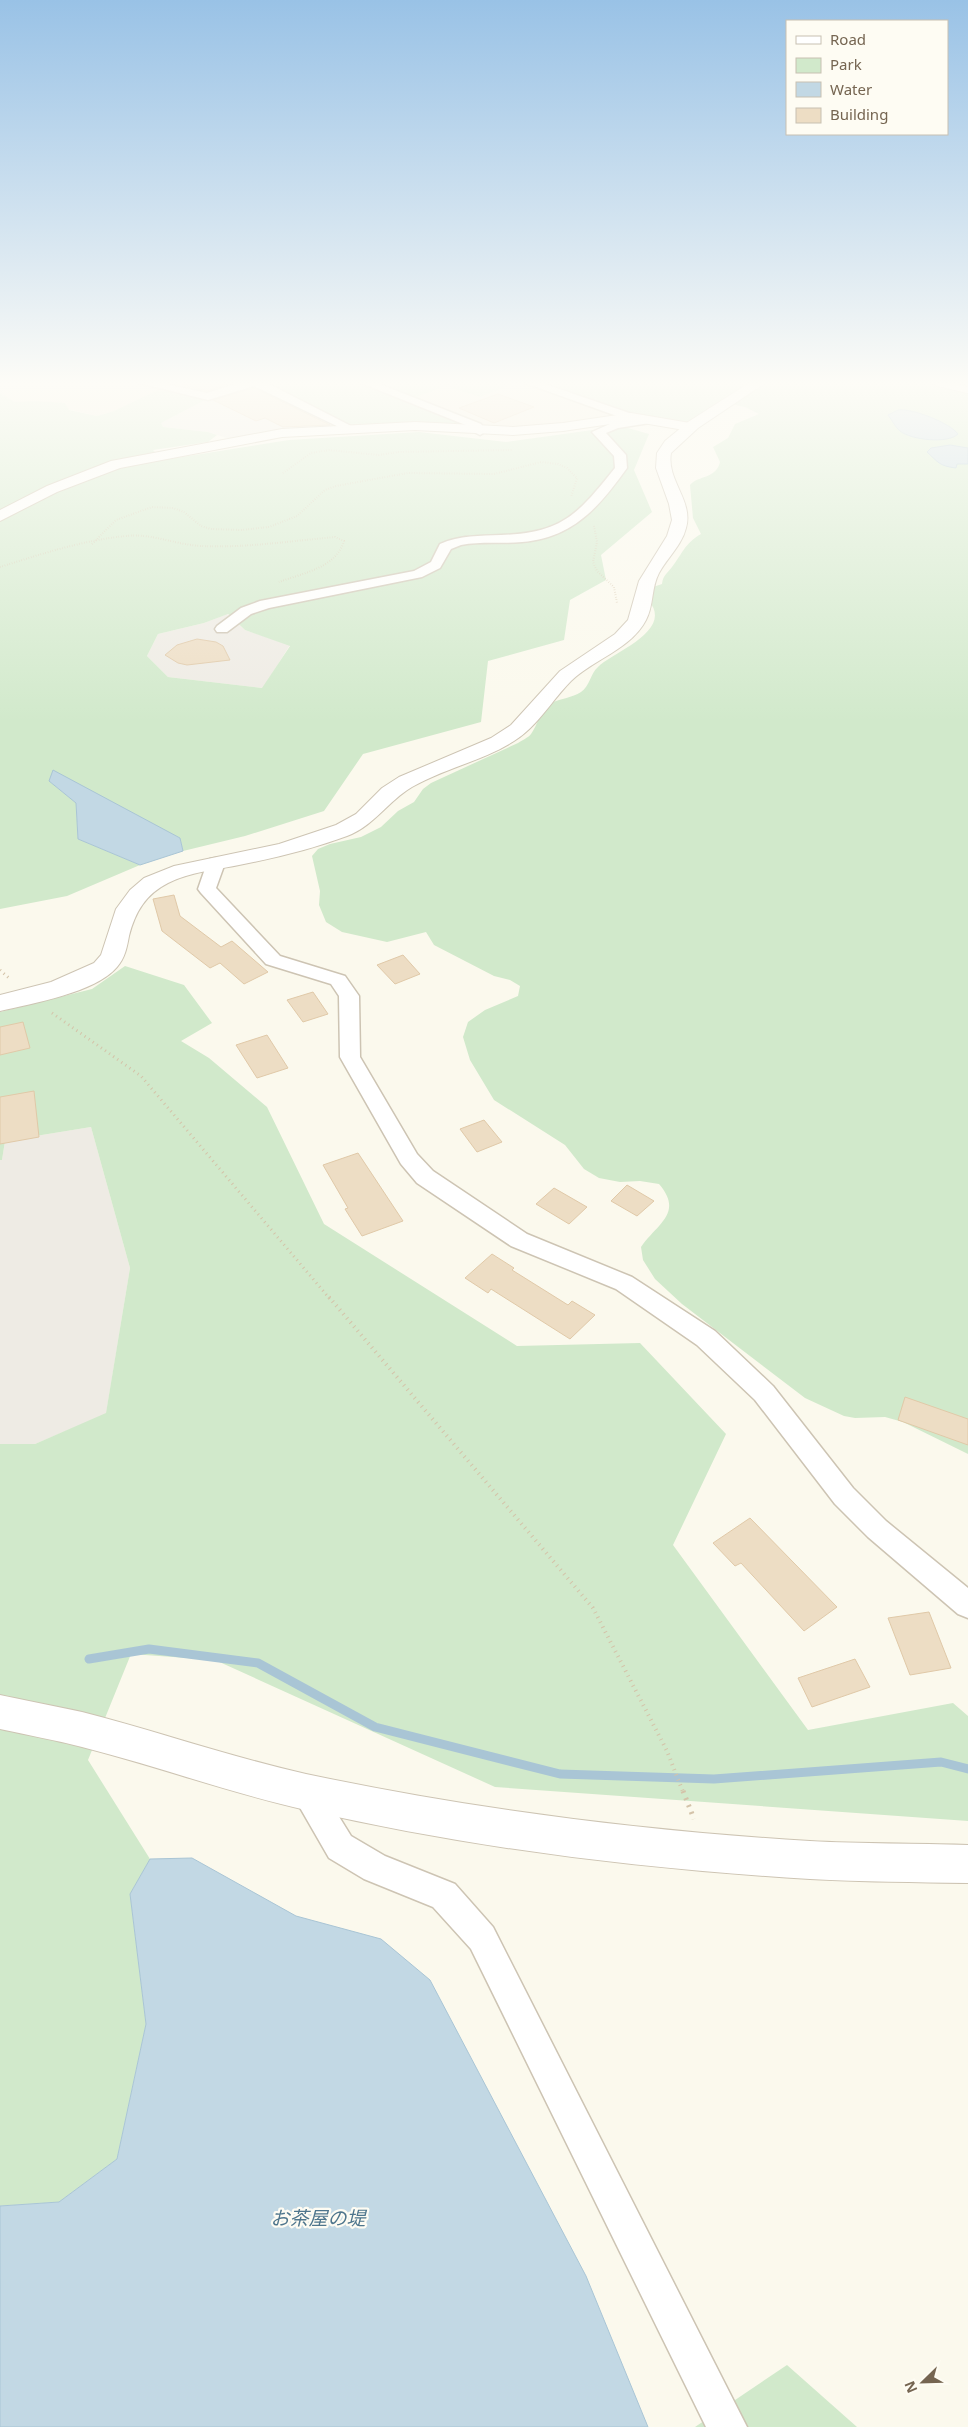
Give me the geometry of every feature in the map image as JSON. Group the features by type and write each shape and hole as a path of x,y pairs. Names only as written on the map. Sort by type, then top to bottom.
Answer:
{"street":[{"path":"0,516 38,496"},
{"path":"222,629 246,611 265,604 417,574 431,568 442,560 445,547 455,541 478,538 523,539 544,536 560,530 586,512 599,496"},
{"path":"0,1003 72,983 94,974 109,963 122,918 129,902 144,888 162,877 316,840 358,823 393,790 424,773 500,741 524,724 568,673 624,633 641,614 646,583 678,531 680,517 674,496"},
{"path":"216,863 207,889 273,960 338,980 349,996 350,1057 409,1159 425,1177 519,1240 624,1283 706,1338 764,1393 844,1496 877,1529 968,1605"},
{"path":"0,1712 83,1730 223,1772 306,1792 436,1818 555,1836 706,1852 811,1860 968,1864"},
{"path":"306,1792 340,1847 375,1868 444,1895 482,1938 727,2427"}],"path":[{"path":"92,544 116,520 152,507 184,512 201,526 211,529 241,530 269,527 297,516 318,496"},
{"path":"571,496 573,503 592,518 597,540 592,560 594,568 613,582 617,591 618,612 612,628 624,633"},
{"path":"0,567 48,552 126,536 143,536 213,547 335,537 344,541 343,550 334,560 278,582"},
{"path":"28,996 141,1076 593,1608 668,1751 683,1790"}],"shaded area":[{"path":"227,614 245,630 290,645 263,688 168,677 147,656 158,634 204,623"},
{"path":"91,1127 130,1268 106,1414 35,1444 0,1444 0,1160 2,1160 5,1141"}],"green space":[{"path":"0,496 645,496 652,512 601,555 606,580 570,600 564,640 488,661 481,722 363,754 324,811 245,836 183,851 180,838 49,781 76,803 78,839 140,865 67,896 0,909","holes":["228,614 245,630 290,646 262,688 168,677 147,656 158,634 204,623"]},
{"path":"691,496 968,496 968,1454 903,1422 885,1417 855,1418 844,1416 805,1398 682,1304 655,1279 643,1260 641,1247 669,1211 666,1194 659,1184 640,1181 620,1182 599,1178 584,1169 565,1145 494,1100 470,1060 463,1037 468,1022 485,1010 518,996 520,986 510,980 494,976 434,945 426,932 387,942 342,932 326,922 319,905 320,891 312,856 318,849 330,844 361,837 381,827 398,811 414,802 423,789 431,783 527,738 548,706 555,701 581,692 598,667 648,631 654,622 655,612 649,601 653,587 662,584 664,577 687,545 701,534 693,518"},
{"path":"125,966 184,985 212,1023 181,1041 209,1058 267,1107 324,1224 517,1346 640,1343 726,1434 673,1545 808,1730 953,1703 968,1716 968,1821 495,1787 215,1660 131,1654 88,1760 150,1859 130,1894 146,2024 117,2159 59,2202 0,2206 0,1444 35,1444 106,1413 130,1268 91,1127 5,1141 2,1160 0,1160 0,1012 92,989"},
{"path":"787,2365 857,2427 695,2427"}],"water":[{"path":"53,770 180,838 183,851 140,865 78,839 76,803 49,781"},
{"name":"お茶屋の堤","path":"192,1858 296,1916 381,1939 430,1980 586,2276 648,2427 0,2427 0,2206 59,2202 117,2159 146,2024 130,1894 150,1859"}],"building":[{"path":"197,639 216,642 223,646 230,660 187,665 178,663 165,655 177,645"},
{"path":"174,895 180,916 221,947 232,941 268,972 244,984 220,963 210,968 162,931 153,899"},
{"path":"403,955 420,974 395,984 377,965"},
{"path":"313,992 328,1014 303,1022 287,1000"},
{"path":"23,1022 30,1048 0,1055 0,1027"},
{"path":"267,1035 288,1068 257,1078 236,1045"},
{"path":"34,1091 39,1137 0,1144 0,1097"},
{"path":"484,1120 502,1142 477,1152 460,1129"},
{"path":"358,1153 403,1221 362,1236 345,1209 348,1208 323,1165"},
{"path":"627,1185 654,1201 637,1216 611,1201"},
{"path":"554,1188 587,1207 569,1224 536,1204"},
{"path":"492,1254 514,1268 512,1270 568,1305 572,1301 595,1315 570,1339 491,1289 488,1293 465,1278"},
{"path":"905,1397 968,1419 968,1445 898,1420"},
{"path":"750,1518 837,1607 804,1631 741,1563 735,1566 713,1543"},
{"path":"929,1612 951,1668 910,1675 888,1618"},
{"path":"855,1659 870,1687 812,1707 798,1678"}],"waterway":[{"path":"89,1659 149,1649 258,1663 375,1727 560,1774 714,1779 941,1762 968,1769"}]}
